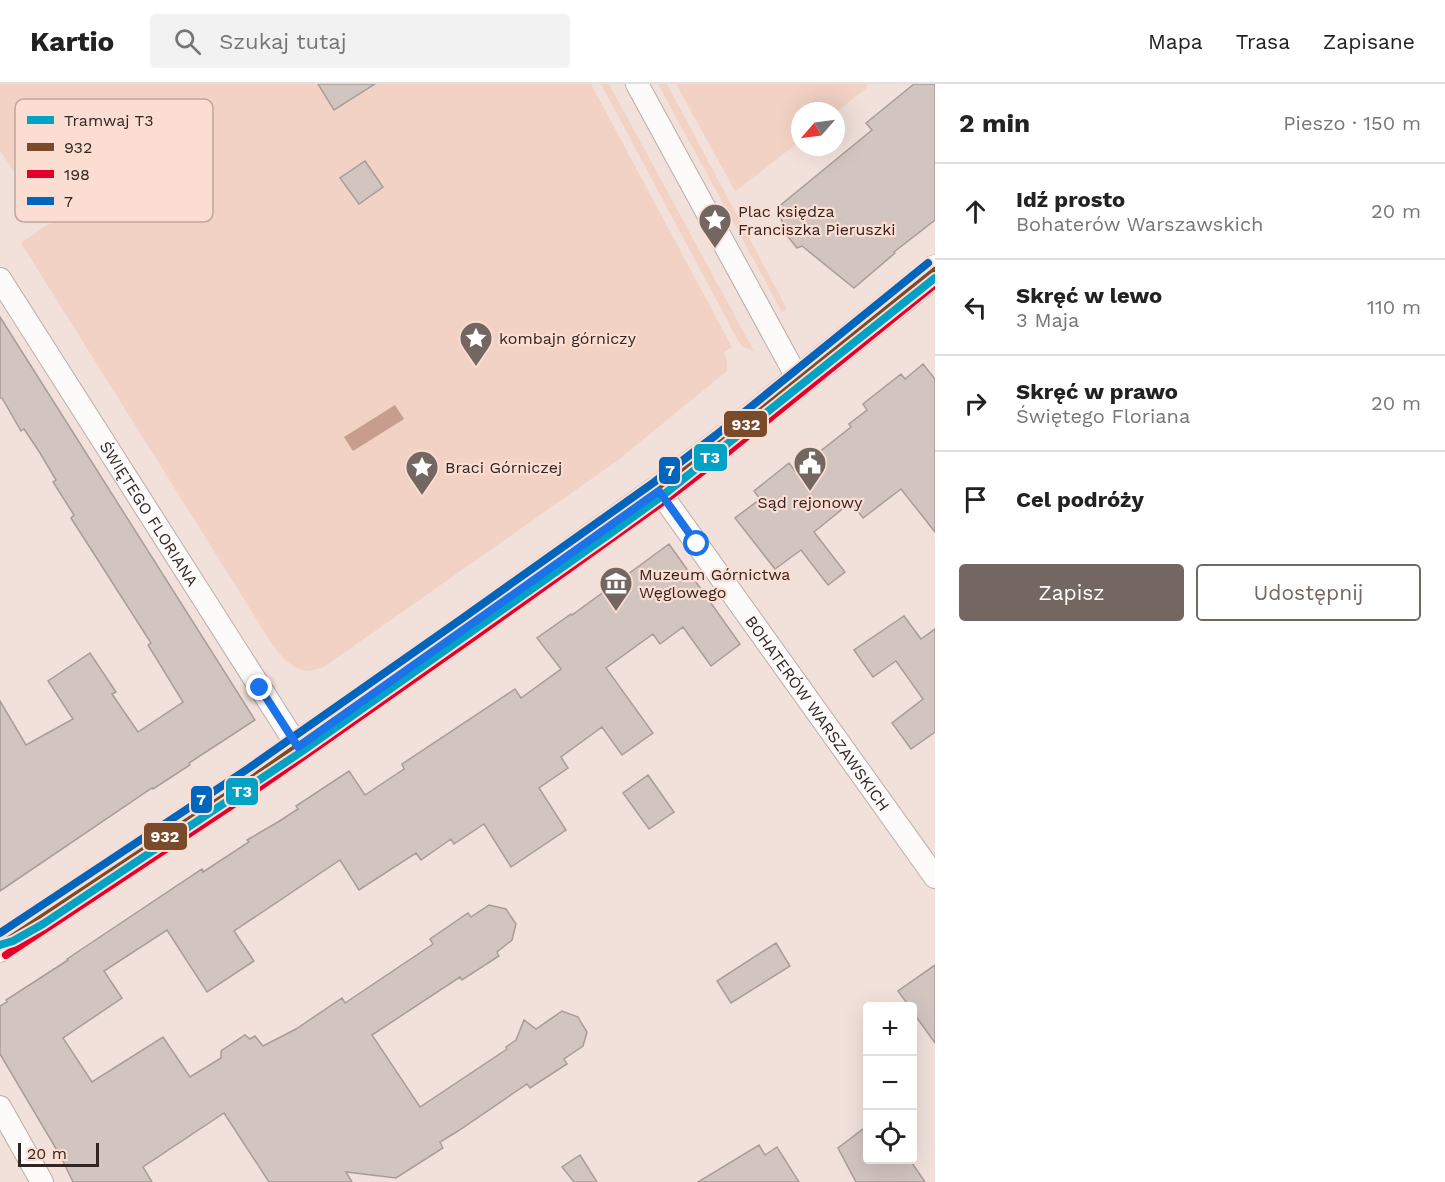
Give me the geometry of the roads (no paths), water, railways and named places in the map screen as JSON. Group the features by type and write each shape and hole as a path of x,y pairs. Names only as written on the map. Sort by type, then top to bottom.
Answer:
{"street":[{"path":"637,84 798,381"},
{"path":"0,945 255,777 659,491 935,272"},
{"name":"ŚWIĘTEGO FLORIANA","path":"0,279 298,747"},
{"name":"BOHATERÓW WARSZAWSKICH","path":"659,491 935,877"},
{"path":"0,1107 42,1182"}],"tram line":[{"name":"T3","path":"0,945 13,941 43,924 301,752 611,533 662,496 935,278"}],"place":[{"name":"Plac księdza Franciszka Pieruszki","path":"715,249"},
{"name":"kombajn górniczy","path":"476,367"},
{"name":"Sąd rejonowy","path":"810,492"},
{"name":"Braci Górniczej","path":"422,496"},
{"name":"Muzeum Górnictwa Węglowego","path":"616,612"}]}
